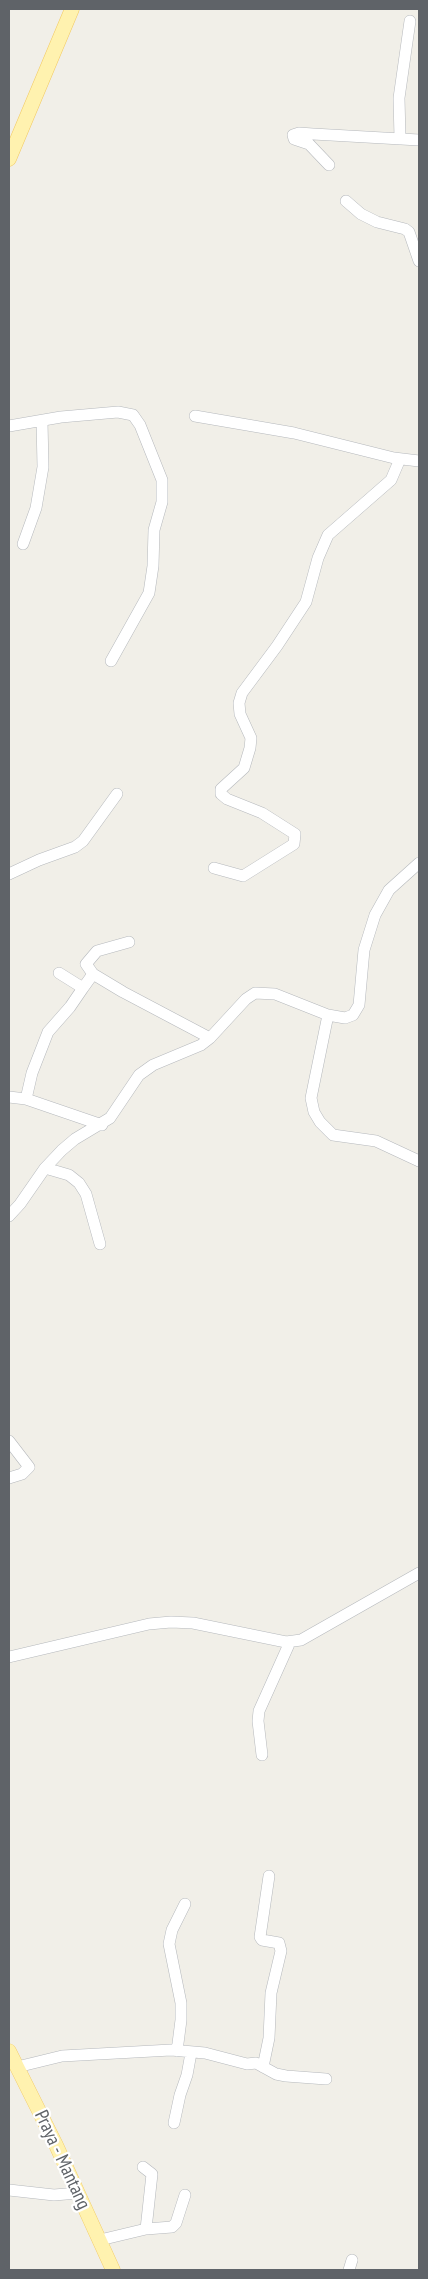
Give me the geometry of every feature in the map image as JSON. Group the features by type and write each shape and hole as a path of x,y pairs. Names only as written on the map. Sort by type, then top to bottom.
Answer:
{"main road":[{"path":"9,159 72,9"},
{"name":"Praya - Mantang","path":"9,2051 113,2270"}],"street":[{"path":"400,138 399,98 410,21"},
{"path":"329,165 309,144 294,139 293,136 299,133 419,140"},
{"path":"346,201 361,214 377,222 405,229 409,232 419,261"},
{"path":"9,426 118,412 132,415 140,425 162,480 162,502 153,539 150,588 110,660"},
{"path":"195,416 294,433 400,459 419,461"},
{"path":"23,544 34,514 42,475 44,454 42,421"},
{"path":"214,868 243,876 294,844 295,834 262,813 227,799 221,794 221,788 244,768 250,748 251,738 240,714 239,703 242,693 277,646 306,602 318,558 328,535 391,480 400,459"},
{"path":"9,874 39,860 75,847 90,832 117,794"},
{"path":"9,1216 20,1204 45,1168 69,1143 102,1125 115,1113 139,1075 153,1065 191,1050 210,1038 246,999 256,993 275,994 328,1015 345,1018 356,1011 359,1005 364,950 375,915 389,890 419,863"},
{"path":"129,942 97,951 86,964 93,974 123,992 210,1038"},
{"path":"58,972 83,988"},
{"path":"26,1099 32,1073 46,1034 93,974"},
{"path":"328,1015 311,1098 314,1112 320,1122 333,1135 376,1141 419,1161"},
{"path":"10,1099 26,1099 102,1125"},
{"path":"45,1168 69,1175 80,1183 86,1194 100,1244"},
{"path":"9,1442 29,1467 22,1474 9,1478"},
{"path":"9,1657 141,1626 171,1622 193,1623 290,1642 308,1638 347,1613 419,1573"},
{"path":"262,1755 258,1721 259,1711 290,1642"},
{"path":"263,2067 270,2021 270,1993 281,1951 279,1943 263,1940 260,1937 269,1876"},
{"path":"177,2051 182,2020 181,2003 169,1944 172,1930 185,1904"},
{"path":"17,2067 71,2055 177,2051 204,2053 246,2064 256,2063 280,2075 326,2079"},
{"path":"174,2123 191,2052"},
{"path":"143,2167 152,2174 146,2229"},
{"path":"9,2190 54,2195 78,2193"},
{"path":"100,2240 146,2229 174,2226 185,2195"}]}
